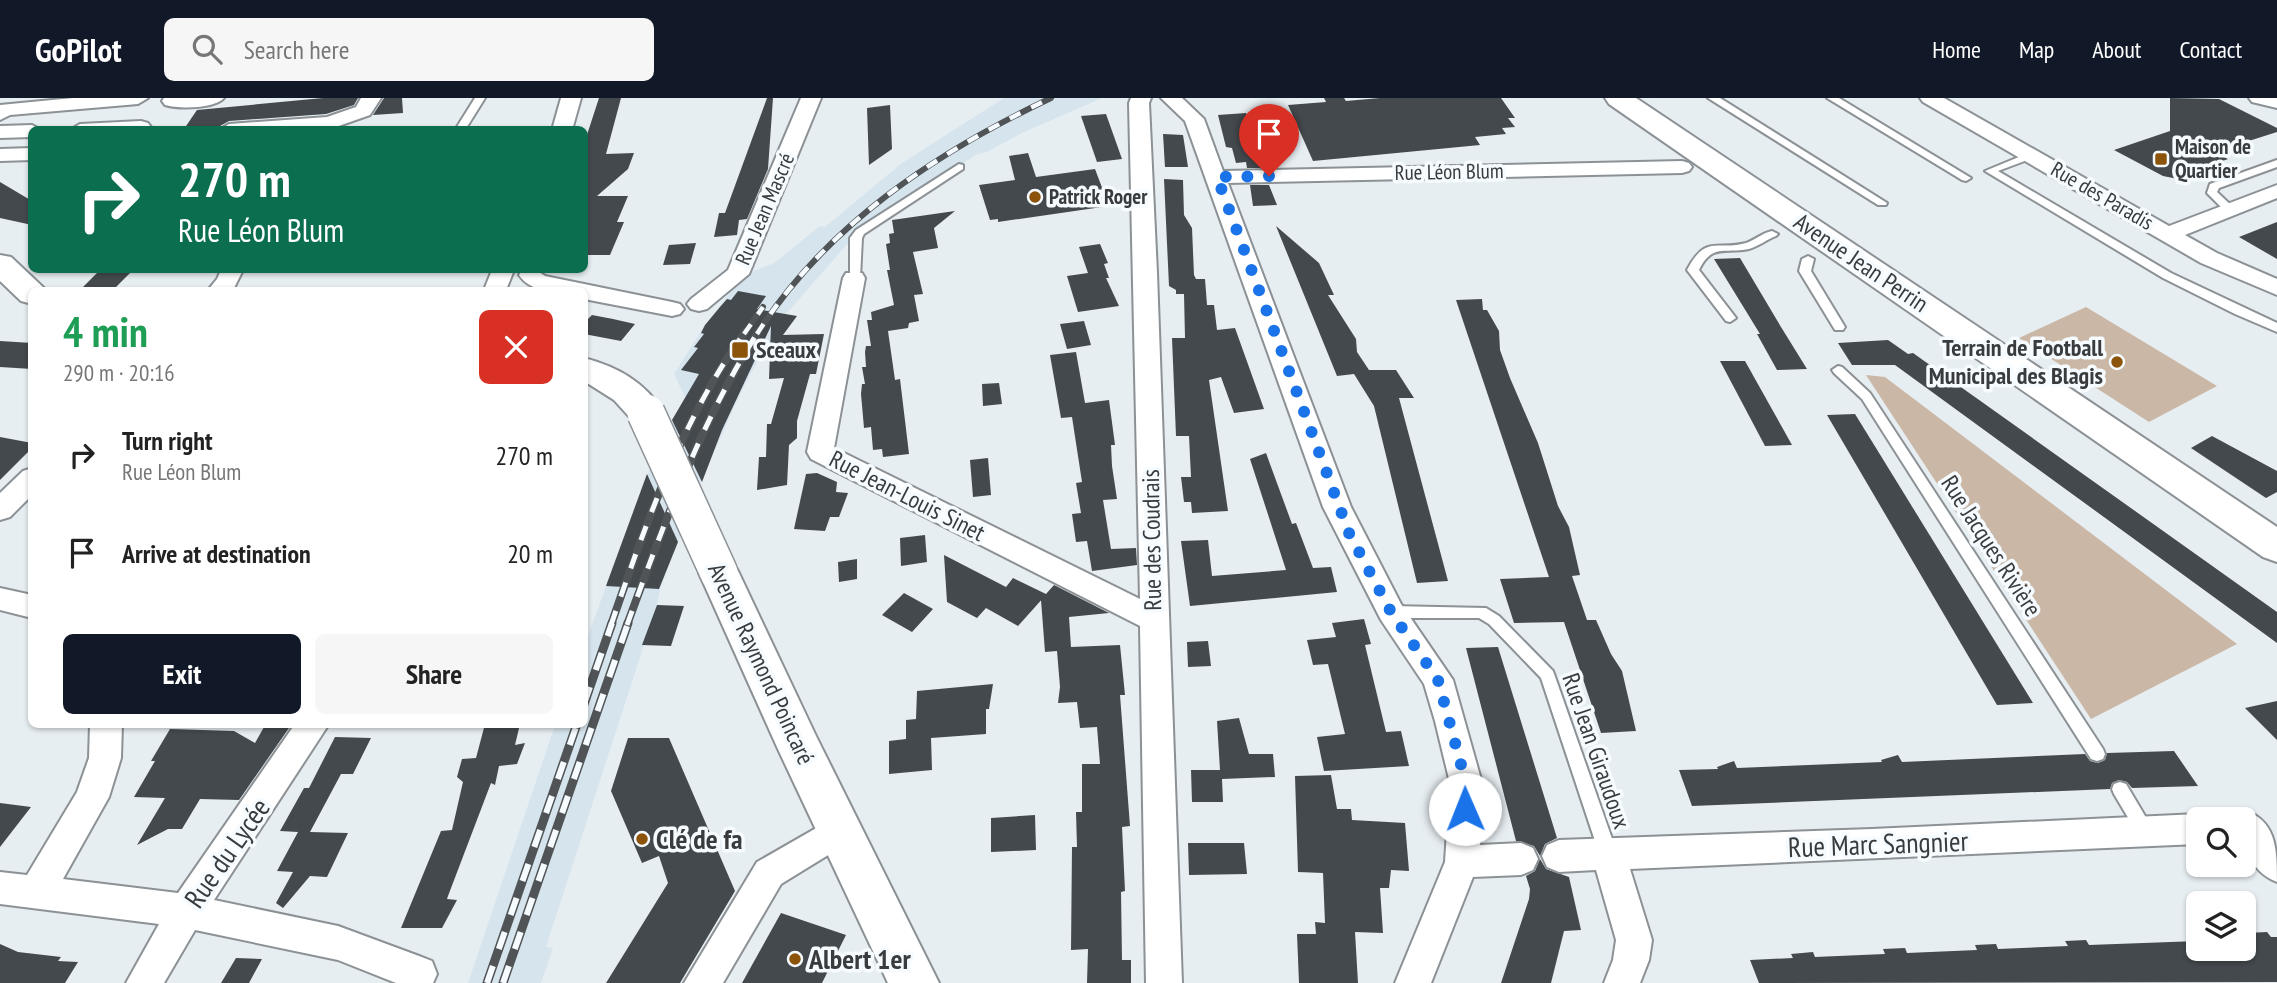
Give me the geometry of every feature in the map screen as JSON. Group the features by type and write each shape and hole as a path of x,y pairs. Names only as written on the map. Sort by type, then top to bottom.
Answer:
{"main road":[{"name":"Avenue Jean Perrin","path":"1618,98 2277,547"},
{"path":"0,264 28,291"},
{"name":"Avenue Raymond Poincaré","path":"588,370 599,372 624,388 646,413 839,830 914,983"}],"street":[{"path":"0,114 4,110 138,98"},
{"path":"155,126 173,99 214,98"},
{"path":"280,126 330,122 363,111 372,98"},
{"path":"563,126 571,98"},
{"name":"Rue Jean Mascré","path":"588,293 672,309 685,301 699,304 738,274 811,98"},
{"name":"Rue des Coudrais","path":"1141,98 1139,103 1146,273 1164,983"},
{"path":"1171,98 1194,119 1337,507 1391,612 1438,680 1451,722 1466,783 1462,862 1413,983"},
{"name":"Rue des Paradis","path":"1930,98 2210,258 2277,288"},
{"path":"2259,98 2277,102"},
{"path":"0,132 28,131"},
{"path":"0,155 28,154"},
{"name":"Rue Léon Blum","path":"1217,177 1682,167"},
{"path":"2169,234 2277,191"},
{"path":"528,278 561,287"},
{"name":"Rue Jean-Louis Sinet","path":"854,278 820,452 1153,619"},
{"path":"0,510 28,482"},
{"path":"0,599 28,606"},
{"path":"36,893 92,797 105,758 106,728"},
{"name":"Rue du Lycée","path":"144,983 186,911 310,728"},
{"path":"2256,827 2277,866"},
{"name":"Rue Marc Sangnier","path":"1559,856 2186,829"},
{"path":"702,983 782,864 839,830"},
{"path":"1608,853 1634,940 1631,960 1622,983"},
{"path":"1462,862 1521,859"},
{"path":"0,888 186,911 338,943 419,974"}],"lane":[{"path":"462,126 480,98"},
{"path":"1713,98 1882,203"},
{"path":"1832,98 1966,178"},
{"path":"2031,155 1990,171 2173,279 2234,311 2277,328"},
{"path":"2230,210 2212,192 2214,186 2277,163"},
{"path":"854,278 856,238 860,232 958,167"},
{"path":"1730,318 1693,270 1701,254 1710,248 1749,245 1772,234"},
{"path":"1808,259 1805,271 1839,327"},
{"name":"Rue Jacques Rivière","path":"1838,370 1866,396 2097,754"},
{"name":"Rue Jean Giraudoux","path":"1391,612 1481,612 1494,620 1548,675 1608,853"},
{"path":"2120,789 2145,831"}],"shaded area":[{"path":"1004,98 1102,98 978,154 909,196 857,233 786,314 772,335 785,338 788,334 794,335 772,352 762,353 741,392 701,481 660,589 546,947 553,948 541,983 468,983 554,728 588,728 588,636 644,482 685,397 674,374 705,325 744,275 774,263 820,226 825,227 902,163"},
{"name":"Terrain de Football Municipal des Blagis","path":"2086,307 2217,386 2149,422 2019,338"},
{"path":"1866,375 1885,377 2237,644 2091,719"}],"building":[{"path":"323,98 358,98 354,105 326,114 229,121 220,126 186,126 197,110"},
{"path":"384,98 402,98 403,113 373,115"},
{"path":"599,98 621,98 606,154 634,153 628,169 597,196 628,196 617,222 624,222 610,255 588,255 588,132"},
{"path":"767,98 773,98 768,169 747,219 739,220 737,235 714,237 719,213 725,213"},
{"path":"1324,98 1344,98 1346,101 1380,98 1501,98 1515,118 1508,118 1515,127 1502,128 1506,134 1475,137 1480,145 1313,161 1288,105 1326,102"},
{"path":"2170,98 2219,99 2277,128 2277,132 2214,152 2228,159 2178,179 2163,176 2114,150 2170,131"},
{"path":"890,105 892,149 869,165 867,108"},
{"path":"1246,113 1264,157 1258,157 1262,168 1247,168 1246,162 1236,163 1232,148 1226,147 1218,115"},
{"path":"1106,114 1122,159 1097,162 1081,116"},
{"path":"1163,134 1183,135 1188,167 1165,167"},
{"name":"Patrick Roger","path":"1028,153 1036,177 1095,169 1109,206 998,222 998,219 990,220 979,185 1015,180 1009,156"},
{"path":"1164,179 1183,180 1184,215 1192,228 1194,275 1196,279 1205,279 1207,305 1214,305 1217,330 1235,328 1264,409 1234,413 1221,377 1209,380 1228,511 1192,513 1191,502 1184,502 1181,477 1191,477 1189,436 1176,436 1172,338 1185,338 1184,294 1176,294 1176,290 1169,286"},
{"path":"0,182 28,199 28,224 0,218"},
{"path":"1250,185 1269,185 1277,205 1253,206"},
{"path":"955,211 934,228 938,248 913,252 923,294 914,295 919,321 909,323 908,328 888,331 895,380 900,379 909,454 883,457 882,449 873,450 871,427 864,428 861,394 862,384 865,384 862,367 866,367 866,346 871,346 867,320 872,320 871,312 894,305 887,270 890,270 886,244 890,243 889,234 894,233 892,220"},
{"path":"2277,222 2277,259 2239,237"},
{"path":"1276,226 1319,263 1334,295 1328,295 1356,339 1357,352 1369,370 1396,370 1414,398 1399,398 1448,581 1417,583 1374,406 1354,374 1337,376"},
{"path":"696,243 690,264 663,265 669,245"},
{"path":"1100,244 1108,263 1104,264 1109,278 1106,278 1119,306 1078,312 1067,276 1088,273 1079,247"},
{"path":"1740,258 1807,369 1777,370 1757,334 1760,334 1714,259"},
{"path":"97,273 130,273 116,287 83,287"},
{"path":"738,291 766,296 757,309 797,316 783,335 824,334 816,374 810,374 797,421 797,438 789,445 787,485 757,490 759,457 766,457 767,424 771,424 784,378 769,379 771,326 722,430 702,482 672,420 699,374 681,370 698,348 694,347 704,334 701,333 705,325 727,299 731,300"},
{"path":"1482,299 1483,310 1487,310 1499,331 1500,350 1510,378 1538,443 1558,506 1569,527 1580,575 1572,576 1587,620 1596,620 1622,671 1636,731 1601,733 1564,622 1514,623 1500,579 1549,577 1456,300"},
{"path":"592,315 635,324 621,341 588,335 588,319"},
{"path":"1084,321 1091,345 1067,349 1060,324"},
{"path":"1888,340 1908,354 1913,353 2277,612 2277,643 1895,365 1852,365 1838,343"},
{"path":"0,341 28,343 28,369 0,367"},
{"path":"1076,352 1085,403 1109,400 1115,445 1111,445 1117,499 1103,500 1111,549 1136,548 1137,565 1092,571 1087,541 1076,542 1072,514 1081,513 1076,483 1082,482 1072,417 1061,418 1050,355"},
{"path":"1720,361 1745,361 1792,445 1765,446"},
{"path":"999,383 1002,404 983,406 982,384"},
{"path":"1855,414 2033,703 1997,705 1827,415"},
{"path":"2212,436 2277,471 2277,492 2266,498 2191,448"},
{"path":"0,437 28,442 28,452 0,480"},
{"path":"1266,453 1292,524 1296,523 1313,568 1331,567 1337,592 1190,606 1181,541 1208,540 1212,576 1286,570 1250,459"},
{"path":"988,458 991,495 973,497 970,460"},
{"path":"817,473 837,482 836,492 848,493 839,517 830,517 825,531 794,529 806,474"},
{"path":"647,474 678,542 659,589 606,586"},
{"path":"925,535 927,562 901,566 900,538"},
{"path":"944,555 1006,587 1013,578 1046,594 1054,585 1109,613 1069,617 1071,647 1120,645 1125,695 1120,695 1130,826 1122,827 1125,891 1121,892 1122,960 1131,960 1131,983 1087,983 1088,949 1071,950 1072,847 1077,847 1076,812 1082,812 1082,764 1100,764 1097,727 1080,728 1077,702 1058,703 1060,687 1057,651 1045,652 1041,600 1018,626 986,608 977,618 947,602"},
{"path":"857,559 857,579 839,582 838,562"},
{"path":"904,593 933,609 912,632 882,615"},
{"path":"657,605 684,606 671,646 642,645"},
{"path":"1364,619 1371,644 1365,645 1386,732 1401,731 1409,766 1324,771 1317,737 1345,734 1328,664 1313,665 1307,640 1336,637 1332,623"},
{"path":"1208,641 1211,666 1188,667 1187,642"},
{"path":"1498,647 1557,838 1545,844 1540,856 1534,846 1516,841 1466,648"},
{"path":"993,684 989,709 986,709 986,734 931,738 932,770 889,774 889,741 906,739 906,720 916,719 917,691"},
{"path":"2277,701 2277,740 2245,708"},
{"path":"1239,718 1249,754 1273,754 1275,777 1222,779 1223,802 1192,802 1191,770 1220,770 1217,721"},
{"path":"263,728 289,728 239,800 200,799 182,829 168,829 137,845 165,798 134,797 170,729 234,731 255,743"},
{"path":"484,728 519,728 515,745 525,743 517,764 499,766 495,785 491,783 447,899 457,900 442,928 401,928 441,831 452,830 463,782 457,777 462,759 476,758"},
{"path":"335,737 371,738 353,774 341,774 310,832 348,833 327,877 310,876 283,908 276,903 293,872 277,871 298,832 280,831 304,788 309,788"},
{"path":"628,738 669,738 735,891 680,983 606,983 668,883 659,856 642,863 611,791"},
{"path":"2174,751 2198,786 2132,788 2127,782 2119,780 2112,783 2110,789 1692,806 1679,770 1718,769 1717,767 1734,761 1737,768 1882,762 1881,760 1898,755 1902,762 2085,754 2090,761 2098,763 2105,760 2107,753"},
{"path":"1331,775 1337,809 1351,809 1352,820 1405,823 1409,871 1391,870 1389,888 1380,888 1383,933 1355,932 1358,983 1299,983 1297,934 1316,934 1315,922 1325,923 1323,873 1298,872 1295,776"},
{"path":"0,803 31,807 0,847"},
{"path":"1035,815 1036,850 991,852 991,818"},
{"path":"1188,843 1244,843 1247,874 1189,875"},
{"path":"1540,859 1546,869 1569,877 1581,930 1564,931 1551,983 1501,983 1529,899 1530,889 1526,876 1535,871"},
{"name":"Albert 1er","path":"781,913 846,935 822,983 742,983"},
{"path":"2267,932 2271,937 2277,937 2277,982 1759,983 1750,960 1793,958 1791,954 1813,952 1815,957 1885,954 1883,949 1905,948 1907,953 1977,950 1975,945 1996,944 1998,949 2068,946 2065,941 2086,940 2089,945 2186,941 2186,961 2256,961 2256,933"},
{"path":"0,944 18,952 61,957 58,961 78,962 65,983 0,983"},
{"path":"236,958 262,959 249,983 221,983"}],"railway":[{"path":"757,334 785,295 816,259 887,195 967,142 1051,98"},
{"path":"744,334 763,307"},
{"path":"611,625 652,510 684,436 702,400 745,332"},
{"path":"627,625 669,512 701,438 758,332"},
{"path":"588,692 612,623"},
{"path":"503,983 628,623"},
{"path":"487,983 576,728"}],"place":[{"name":"Maison de Quartier","path":"2161,159"},
{"name":"Patrick Roger","path":"1035,197"},
{"name":"Sceaux","path":"740,350"},
{"name":"Terrain de Football Municipal des Blagis","path":"2117,362"},
{"name":"Clé de fa","path":"642,839"},
{"name":"Albert 1er","path":"795,959"}],"route":[{"path":"1269,176 1217,177 1337,507 1391,612 1438,680 1466,783 1465,809"}]}
